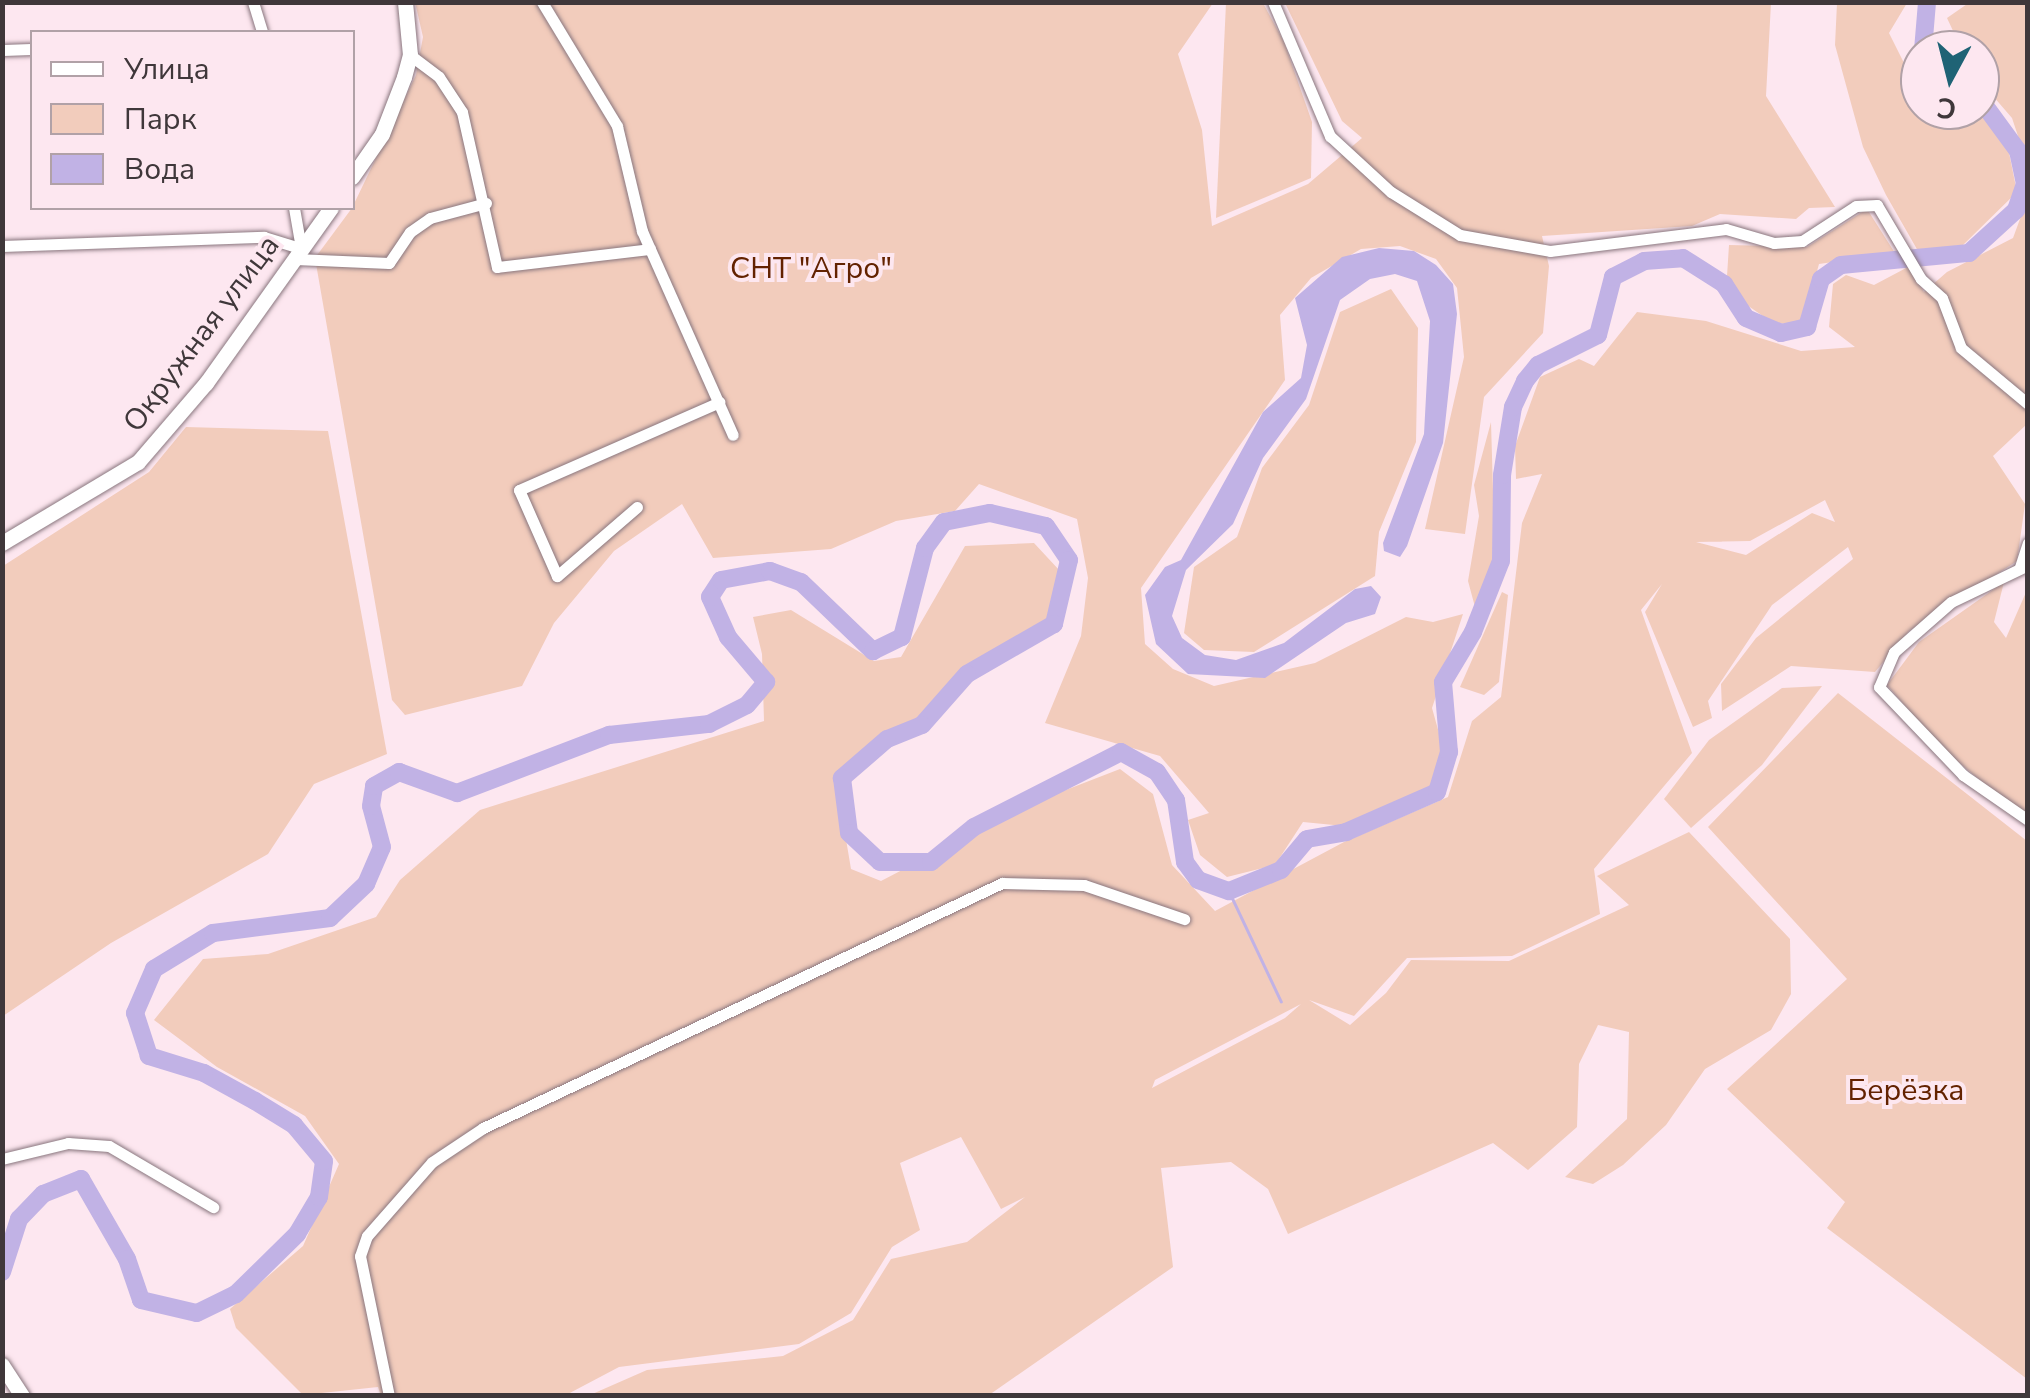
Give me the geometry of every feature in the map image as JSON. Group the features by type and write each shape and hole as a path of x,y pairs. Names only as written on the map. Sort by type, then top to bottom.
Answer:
{"street":[{"path":"253,2 261,30"},
{"path":"355,174 382,134 410,55 405,2"},
{"path":"542,2 617,126 650,249 734,435"},
{"path":"1273,2 1330,136 1391,192 1460,235 1550,251 1726,229 1774,242 1802,241 1864,204 1877,205 1903,240 1921,278 1942,298 1961,348 2028,404"},
{"path":"2,50 30,50"},
{"path":"410,55 439,77 462,112 486,202 493,258 503,269 650,249"},
{"path":"2,246 264,237 298,253 390,263 410,232 430,218 486,202"},
{"path":"294,210 298,253"},
{"name":"Окружная улица","path":"2,543 138,462 206,383 330,210"},
{"path":"637,507 558,576 518,490 719,402"},
{"path":"2028,543 2024,566 1951,602 1913,634 1886,664 1880,687 1963,775 2028,820"},
{"path":"389,1396 360,1256 367,1236 432,1162 483,1128 1002,884 1084,886 1184,919"},
{"path":"2,1160 68,1142 108,1146 213,1207"},
{"path":"2,1366 22,1396"}],"green space":[{"name":"СНТ \"Агро\"","path":"415,2 1213,3 1178,54 1202,130 1212,226 1308,184 1362,138 1342,121 1285,3 1771,3 1766,96 1835,207 1809,208 1796,219 1720,214 1692,226 1542,236 1549,266 1543,333 1484,397 1465,534 1425,529 1464,357 1457,288 1436,259 1400,246 1361,249 1311,278 1280,315 1285,380 1141,588 1145,644 1173,669 1214,686 1315,663 1406,617 1433,622 1463,614 1432,708 1444,751 1431,788 1344,826 1303,822 1275,865 1227,877 1200,855 1188,820 1209,813 1160,756 1045,723 1081,636 1088,578 1077,519 979,484 955,511 896,521 831,549 713,558 682,504 614,551 554,623 522,686 405,715 392,700 315,258 351,210 355,210 355,202 416,75 423,37"},
{"path":"1970,2 2027,3 2027,163 2012,118 2000,104 2000,30 1953,30 1947,18"},
{"path":"1226,3 1263,3 1284,42 1312,122 1311,178 1216,218"},
{"path":"1837,3 1907,3 1889,33 1900,55 1900,130 1997,130 2007,143 2017,192 1963,245 1918,251 1863,147 1835,45"},
{"path":"2027,200 2027,424 1993,456 2025,504 2017,561 1909,631 1875,672 1791,666 1722,711 1721,684 1756,638 1853,559 1848,547 1772,605 1708,701 1712,718 1693,727 1645,612 1662,584 1641,610 1692,753 1594,869 1600,914 1512,956 1407,958 1354,1016 1309,1000 1350,1025 1386,993 1411,960 1509,961 1629,905 1597,876 1689,832 1790,939 1791,994 1771,1030 1705,1069 1666,1125 1623,1165 1593,1184 1565,1177 1627,1119 1629,1032 1598,1025 1579,1064 1577,1127 1528,1170 1493,1143 1288,1234 1268,1189 1231,1162 1161,1168 1173,1267 989,1395 590,1395 647,1370 783,1356 853,1320 891,1259 967,1242 1025,1197 1001,1209 961,1137 900,1163 920,1230 892,1247 851,1313 799,1344 619,1367 566,1395 381,1396 378,1387 303,1395 236,1328 230,1309 303,1246 339,1164 305,1116 217,1067 154,1020 203,959 268,954 376,917 400,880 480,810 764,721 762,654 753,617 791,610 874,661 901,657 965,546 1034,543 1060,571 1051,617 1002,650 926,718 835,774 851,869 881,881 1027,805 1120,769 1153,794 1172,865 1215,911 1344,842 1448,797 1472,721 1501,697 1522,523 1542,474 1516,479 1515,446 1540,377 1579,359 1594,366 1637,312 1706,321 1801,351 1855,347 1829,327 1833,284 1846,275 1874,285 1908,267 1924,292 1947,272 2013,238","holes":["1825,500 1835,522 1812,513 1746,555 1696,542 1750,541","1301,1004 1285,1018 1152,1088 1155,1080"]},
{"path":"1867,209 1895,253 1819,264 1802,325 1773,323 1744,303 1727,276 1729,245 1807,247"},
{"path":"1391,289 1418,328 1416,442 1379,532 1375,576 1254,652 1204,650 1184,633 1194,567 1237,537 1262,468 1309,405 1340,312"},
{"path":"1491,422 1495,559 1475,607 1468,581 1479,516 1474,485"},
{"path":"186,427 328,431 387,754 314,784 268,854 111,943 3,1016 3,566 149,472"},
{"path":"2004,582 1994,622 2006,638 2027,590 2027,820 1942,748 1887,685 1919,642"},
{"path":"1502,592 1508,595 1499,682 1484,695 1460,687"},
{"path":"1822,686 1762,765 1691,828 1664,799 1709,740 1782,688"},
{"name":"Берёзка","path":"1838,693 2027,841 2027,1379 1827,1228 1845,1202 1727,1089 1847,979 1708,827"}],"water":[{"path":"1379,248 1414,251 1436,265 1453,284 1457,314 1443,443 1407,546 1400,557 1384,551 1383,543 1424,434 1430,321 1417,281 1395,274 1370,279 1340,300 1306,399 1263,458 1233,524 1186,570 1172,616 1182,638 1205,655 1236,660 1284,643 1355,589 1371,586 1381,597 1375,614 1346,623 1265,678 1188,674 1156,644 1145,595 1165,567 1181,560 1263,412 1301,378 1307,345 1295,298 1342,257"}],"waterway":[{"path":"1925,30 1927,2"},
{"path":"2,1272 19,1219 43,1194 81,1179 127,1259 141,1300 197,1313 236,1294 297,1234 319,1197 324,1161 294,1125 255,1101 204,1073 149,1056 135,1013 154,969 213,933 330,918 366,884 382,847 371,806 374,786 399,772 457,793 609,735 709,724 747,705 766,682 728,637 710,597 721,580 770,571 801,582 873,651 902,637 925,548 944,522 990,513 1046,526 1069,560 1054,624 967,674 922,725 887,739 842,778 849,833 880,862 931,862 974,827 1121,752 1157,772 1176,800 1185,862 1198,880 1229,891 1281,870 1307,839 1346,832 1437,792 1449,752 1443,682 1473,632 1501,561 1502,475 1513,407 1538,365 1598,335 1613,277 1644,261 1683,258 1724,284 1746,318 1781,333 1807,327 1821,279 1841,265 1969,253 2016,210 2025,184 2018,151 2000,126"},
{"path":"1229,891 1281,1001"}]}
